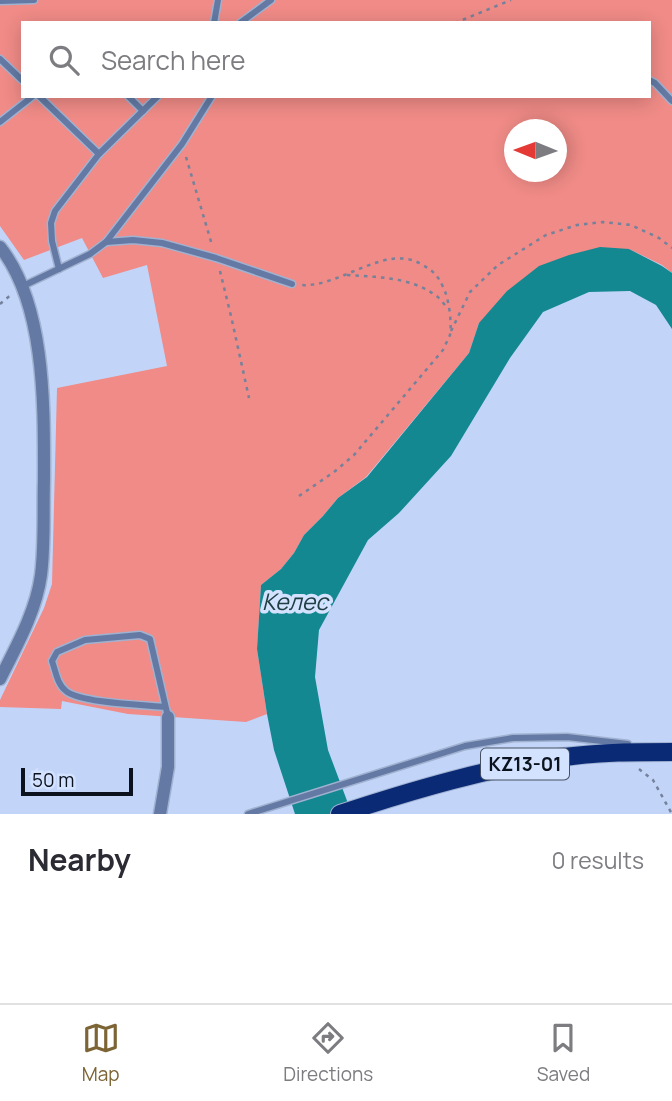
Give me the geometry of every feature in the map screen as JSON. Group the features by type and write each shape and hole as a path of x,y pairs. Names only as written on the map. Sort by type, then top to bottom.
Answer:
{"main road":[{"name":"KZ13-01","path":"340,814 382,800 526,763 619,752 672,751"}],"street":[{"path":"0,247 23,286 34,326 44,407 41,576 33,609 0,680"},
{"path":"160,814 168,767 167,712"}],"lane":[{"path":"0,1 34,0"},
{"path":"214,21 218,0"},
{"path":"243,21 271,0"},
{"path":"0,60 21,79"},
{"path":"651,81 672,101"},
{"path":"0,121 33,98"},
{"path":"38,98 99,154"},
{"path":"130,98 143,111"},
{"path":"60,269 52,242 51,223 55,211 99,154 156,98"},
{"path":"23,286 90,254 106,242 182,144 211,98"},
{"path":"106,242 133,240 162,243 292,284"},
{"path":"140,635 149,639 167,712 68,693 59,683 52,661 57,652 85,640 140,635"},
{"path":"248,814 465,746 513,738 567,737 672,751"}],"path":[{"path":"460,21 511,0"},
{"path":"299,495 355,455 443,350 470,292 498,265 546,235 577,225 603,222 631,225 659,238 672,248"},
{"path":"292,284 309,285 391,258 412,259 434,271 445,289 450,310 450,334"},
{"path":"344,275 409,282 436,296 450,310"},
{"path":"619,752 653,780 672,814"}],"shaded area":[{"path":"0,0 672,0 672,273 662,265 629,249 479,323 469,353 366,477 338,498 304,535 281,569 261,585 257,649 267,714 246,722 128,714 62,701 61,709 0,707 0,700 44,608 52,584 57,388 167,366 147,265 103,278 82,238 24,260 0,226"}],"water":[{"name":"Келес","path":"600,247 629,249 672,273 672,329 656,305 630,291 589,292 543,312 510,358 451,456 399,513 368,540 319,630 315,677 328,750 352,814 295,814 274,750 257,649 261,585 281,569 304,535 338,498 367,477 469,353 479,323 507,291 539,266"}]}
